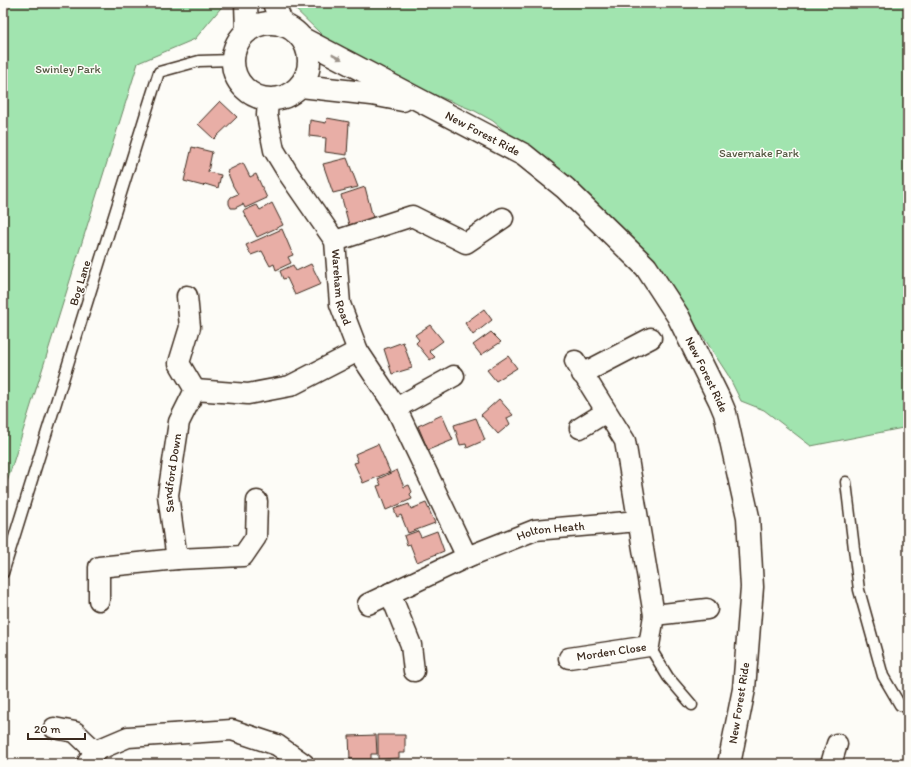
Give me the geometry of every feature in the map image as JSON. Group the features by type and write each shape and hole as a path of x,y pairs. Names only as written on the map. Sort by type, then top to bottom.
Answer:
{"main road":[{"path":"246,3 247,31 238,41 233,53 232,64 236,77 244,88 254,96 268,100 278,99 290,95 301,86 306,77 310,64 303,39"},
{"path":"274,3 282,25"},
{"name":"New Forest Ride","path":"247,31 259,25 272,23 286,25 303,39 524,155 565,188 646,267 678,316 725,413 748,517 752,587 744,689 729,764"},
{"name":"New Forest Ride","path":"301,86 372,94 428,105"}],"street":[{"name":"Wareham Road","path":"268,100 267,115 274,150 335,241 340,304 358,351 396,408 467,557"},
{"path":"335,241 412,216 466,243 503,218"},
{"path":"187,296 190,327 179,363 195,390 248,394 290,386 358,351"},
{"name":"Morden Close","path":"569,658 648,646 654,616 625,441 578,368 651,338"},
{"path":"396,408 454,376"},
{"name":"Sandford Down","path":"177,559 168,495 179,422 195,390"},
{"path":"580,428 606,412"},
{"path":"99,600 99,567 177,559 243,556 256,537 257,501"},
{"name":"Holton Heath","path":"368,604 467,557 535,530 638,521"},
{"path":"390,593 411,645 414,671"},
{"path":"654,616 707,609"},
{"path":"54,728 76,732 91,758 128,737 232,730 277,745 304,764"},
{"path":"831,764 837,744"}],"lane":[{"name":"Bog Lane","path":"3,573 159,72 199,62 233,60"},
{"path":"846,482 860,590 871,633 883,676 900,705 908,708"},
{"path":"648,646 668,677 692,705"}],"green space":[{"name":"Swinley Park","path":"3,3 225,3 195,39 138,63 3,495"},
{"name":"Savernake Park","path":"289,3 908,3 908,427 811,446 764,410 741,401 728,375 650,255 493,121 475,111 366,67 328,45 320,33"}],"building":[{"path":"220,101 237,117 214,139 198,124"},
{"path":"327,118 349,122 347,155 325,152 326,138 309,136 310,120 326,123"},
{"path":"192,147 212,152 208,172 221,175 218,188 205,184 203,186 184,181"},
{"path":"347,158 358,187 333,193 323,164"},
{"path":"243,163 250,177 256,174 267,198 245,208 243,204 235,208 231,208 229,200 231,197 238,194 227,171"},
{"path":"365,187 373,218 349,225 341,195"},
{"path":"272,203 283,225 257,237 243,211 257,205 260,210"},
{"path":"282,229 293,255 288,257 291,263 276,270 274,264 270,266 262,251 251,255 246,245"},
{"path":"311,264 321,284 295,295 287,278 283,279 280,271 293,265 296,271"},
{"path":"484,309 492,320 473,335 465,323"},
{"path":"430,325 443,341 429,351 435,357 430,360 416,343 419,340 415,335"},
{"path":"491,332 501,342 481,355 473,345"},
{"path":"403,342 412,368 392,374 384,349"},
{"path":"508,356 517,368 496,381 487,370"},
{"path":"499,399 513,415 507,418 510,424 498,434 481,415"},
{"path":"442,415 453,440 428,450 418,426"},
{"path":"476,418 485,440 467,448 466,444 460,445 454,425"},
{"path":"378,444 390,472 363,483 354,463 358,462 355,454"},
{"path":"397,470 404,487 409,485 412,492 410,494 412,499 386,510 377,486 381,485 378,479"},
{"path":"426,503 435,523 408,533 401,515 397,517 394,509 409,504 411,509"},
{"path":"418,531 421,537 437,531 444,551 417,562 410,544 407,545 404,536"},
{"path":"376,735 377,754 371,754 371,759 350,759 349,736"},
{"path":"378,735 405,735 405,753 399,753 399,758 378,759"}]}
